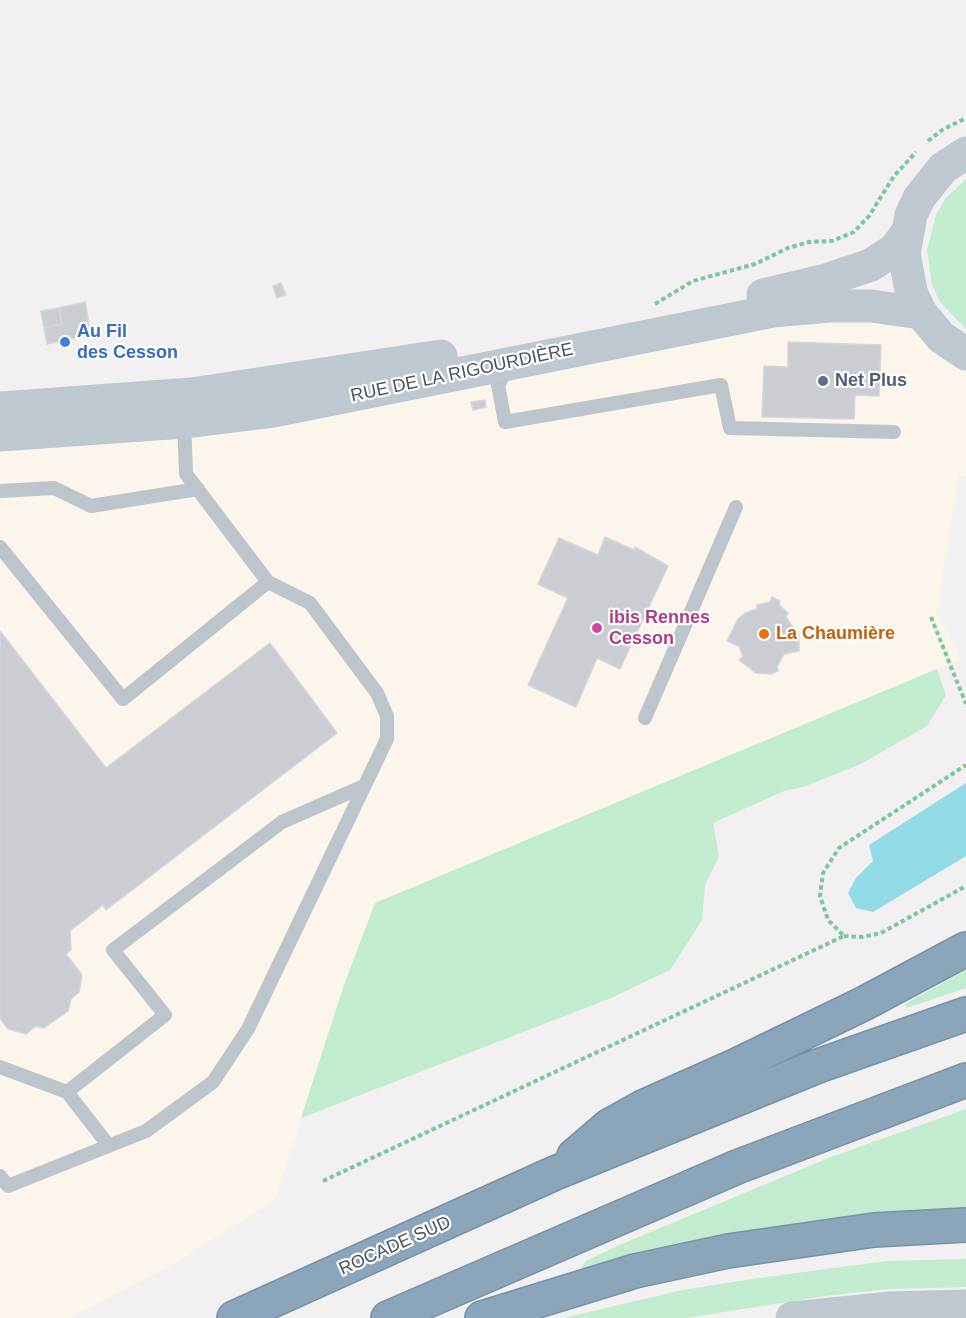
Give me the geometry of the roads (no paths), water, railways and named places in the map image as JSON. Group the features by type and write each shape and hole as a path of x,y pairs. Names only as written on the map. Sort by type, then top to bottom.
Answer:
{"highway":[{"path":"555,1173 609,1126 642,1107 735,1066 863,1004 966,949"},
{"path":"555,1173 818,1066 966,1014"},
{"path":"388,1318 737,1167 966,1080"},
{"name":"ROCADE SUD","path":"234,1318 555,1173"},
{"path":"482,1318 635,1271 728,1251 874,1230 966,1225"}],"street":[{"path":"966,153 943,168 930,182 911,215 906,234 907,275 921,313 941,337 966,354"},
{"name":"RUE DE LA RIGOURDIÈRE","path":"0,435 183,409 370,368 773,292 826,280 871,265 895,249 906,234"},
{"name":"RUE DE LA RIGOURDIÈRE","path":"0,408 273,411 494,372 773,311 829,306 871,306 921,313"},
{"path":"792,1318 891,1308 966,1306"}],"lane":[{"path":"494,372 505,422 721,385 730,428 894,432"},
{"path":"0,1176 8,1186 146,1131 213,1082 248,1029 387,739 387,716 377,693 310,603 268,582 186,474 183,409"},
{"path":"0,491 54,488 91,506 198,489"},
{"path":"645,718 736,507"},
{"path":"0,547 123,699 268,582"},
{"path":"67,1092 165,1015 113,950 282,822 364,786"},
{"path":"0,1067 67,1092 109,1146"}],"water":[{"path":"966,783 966,856 873,912 856,908 848,893 856,878 873,861 869,845"}],"place":[{"name":"Au Fil des Cesson","path":"65,342"},
{"name":"Net Plus","path":"823,381"},
{"name":"ibis Rennes Cesson","path":"597,628"},
{"name":"La Chaumière","path":"764,634"}]}
